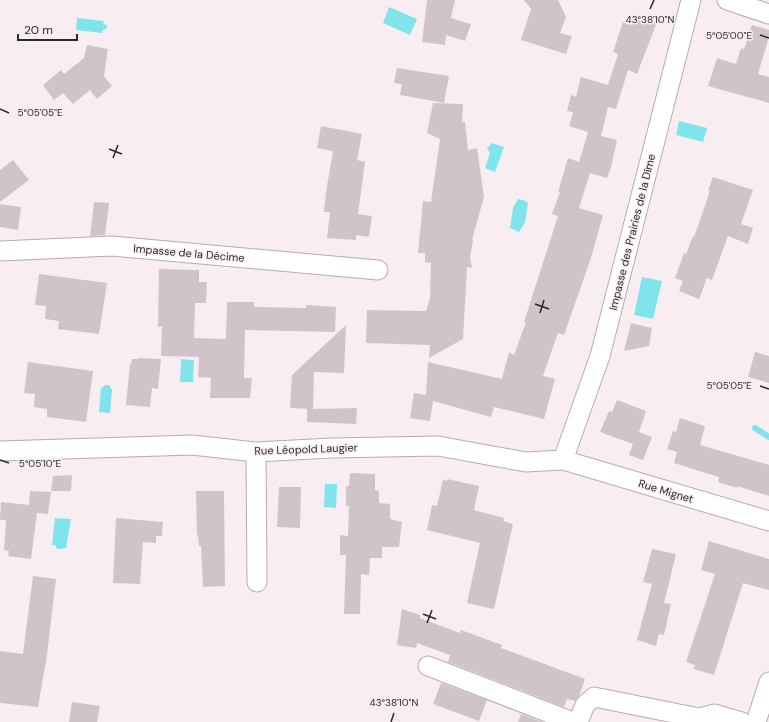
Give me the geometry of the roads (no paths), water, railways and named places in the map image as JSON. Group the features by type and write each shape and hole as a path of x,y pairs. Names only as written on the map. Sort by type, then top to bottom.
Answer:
{"street":[{"name":"Impasse des Prairies de la Dîme","path":"563,460 600,356 692,0"},
{"path":"727,0 769,14"},
{"name":"Impasse de la Décime","path":"0,251 112,246 378,270"},
{"name":"Rue Léopold Laugier","path":"0,451 192,445 256,452 332,448 438,446 526,462 563,460"},
{"path":"256,452 257,582"},
{"name":"Rue Mignet","path":"563,460 769,522"},
{"path":"428,666 573,722"},
{"path":"761,716 769,682"},
{"path":"578,722 585,705 594,697 699,718 715,714 742,722"}],"water":[{"path":"389,7 417,19 410,35 383,23"},
{"path":"77,18 104,21 103,24 107,25 107,28 102,31 102,33 76,30"},
{"path":"679,121 707,128 703,142 676,135"},
{"path":"492,143 504,147 495,172 485,168 490,153 487,148"},
{"path":"518,199 528,203 525,222 519,232 510,228 513,208"},
{"path":"642,277 662,281 653,319 634,315"},
{"path":"181,359 194,360 193,382 180,382"},
{"path":"105,385 109,385 112,390 110,413 99,412 101,387 102,388"},
{"path":"325,484 337,484 336,508 324,507"},
{"path":"55,518 71,519 66,548 57,549 55,545 52,545"}],"waterway":[{"path":"755,428 769,437"}]}
